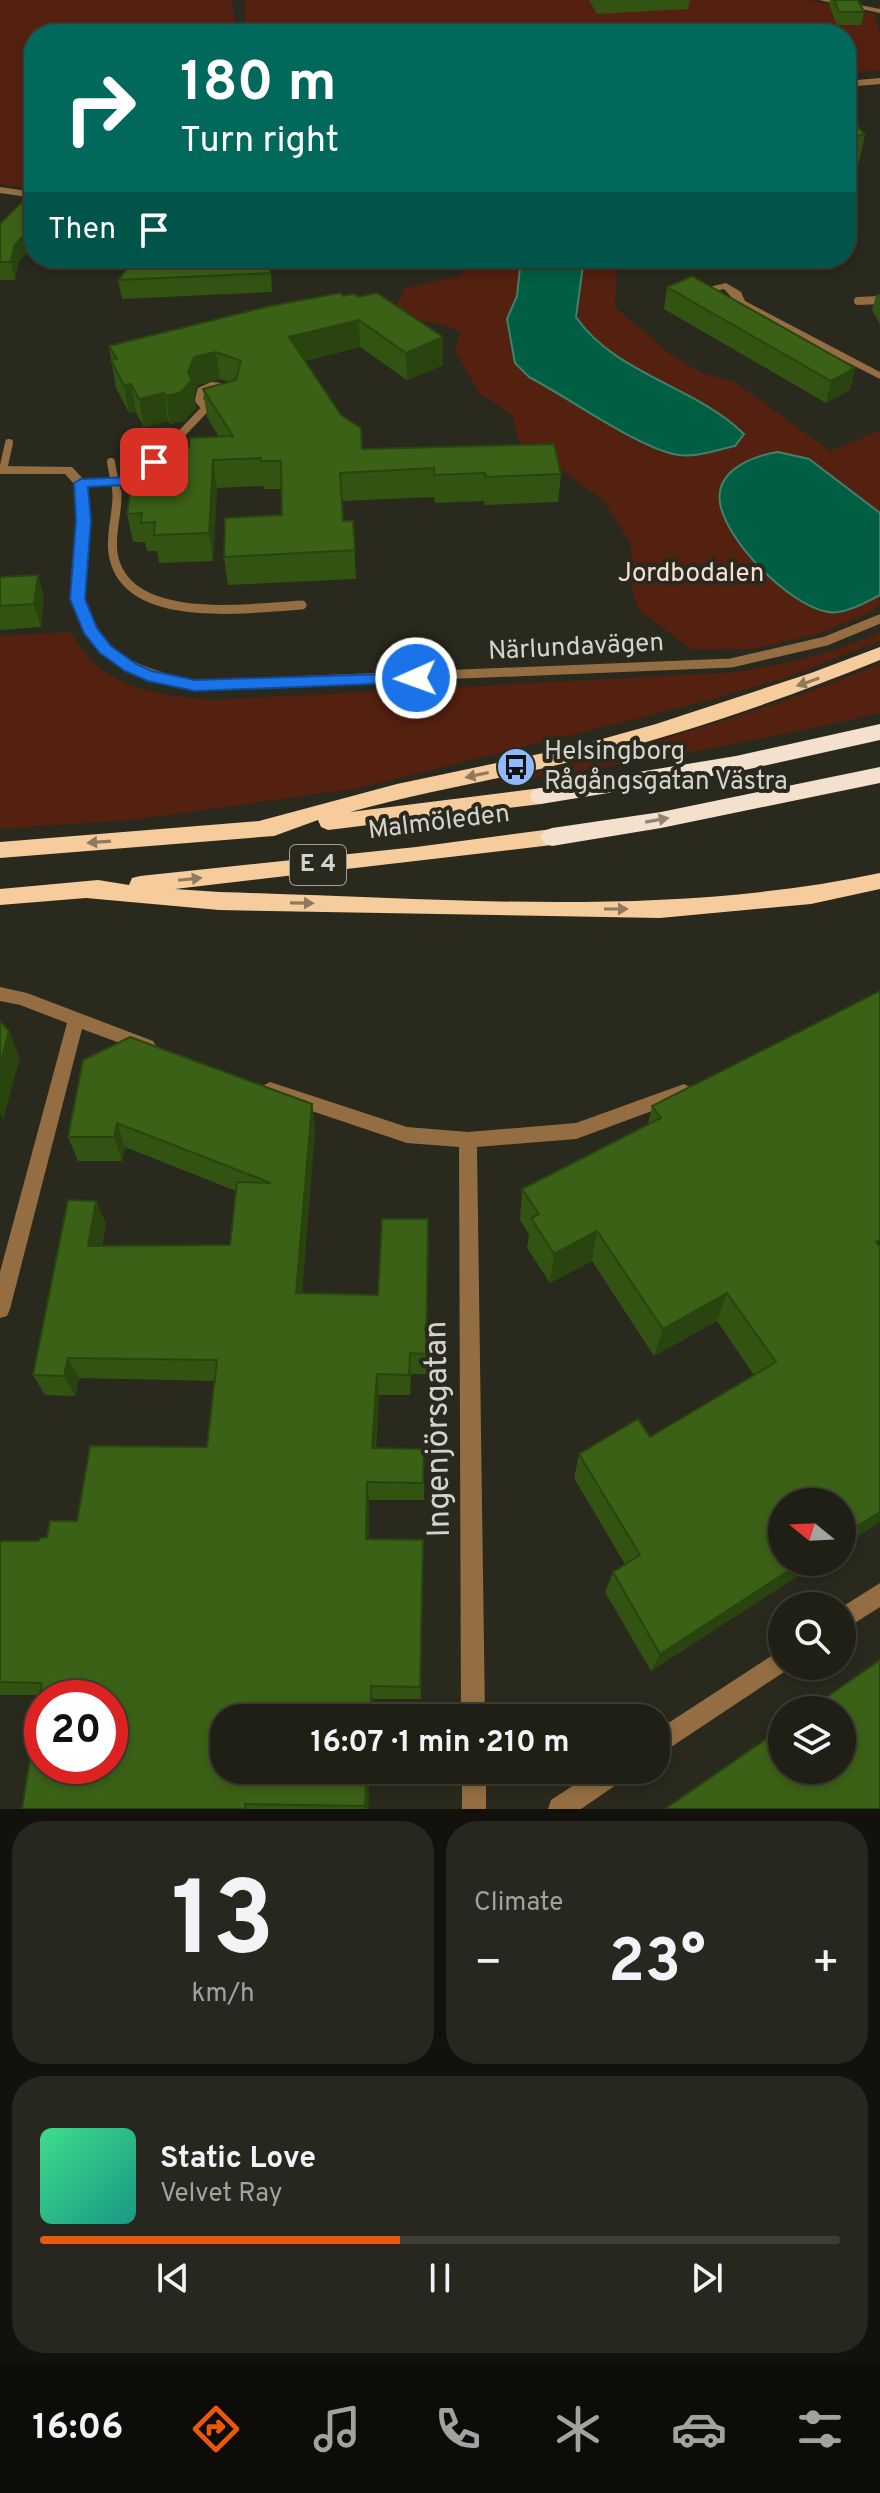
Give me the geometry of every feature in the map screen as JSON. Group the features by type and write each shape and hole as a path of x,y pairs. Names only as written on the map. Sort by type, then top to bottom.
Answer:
{"highway":[{"path":"260,829 397,791 577,753 661,730 793,687 880,653"},
{"name":"Malmöleden","path":"0,850 260,829 541,796 736,764 880,732"},
{"name":"Malmöleden","path":"0,897 416,855 552,837 677,817 880,775"},
{"path":"84,889 219,901 660,909 811,896 880,881"}],"street":[{"path":"823,0 880,11"},
{"path":"856,83 880,81"},
{"path":"0,190 24,194"},
{"path":"740,303 880,376"},
{"path":"1,470 68,470 81,483"},
{"name":"Närlundavägen","path":"81,483 84,506"},
{"path":"0,994 21,998 158,1050"},
{"path":"0,1309 76,1019"},
{"path":"259,1086 407,1135 468,1140 576,1131 698,1086"},
{"name":"Ingenjörsgatan","path":"468,1140 473,1704"},
{"path":"856,1610 880,1594"},
{"path":"670,1736 768,1669"},
{"path":"474,1784 474,1809"},
{"path":"560,1809 597,1784"}],"lane":[{"path":"858,301 880,300"},
{"path":"206,408 199,400 201,391 212,386 228,386 238,391 236,402"},
{"path":"81,483 136,481 206,408 226,407"},
{"path":"1,470 9,443"},
{"path":"111,462 119,481 113,553 121,579 135,594 152,602 182,607 302,605"},
{"name":"Närlundavägen","path":"84,506 78,599 89,630 105,650 130,668 195,685 731,663 826,641 880,619"}],"green space":[{"path":"0,0 231,0 235,24 24,24 24,188 0,184"},
{"path":"244,0 807,0 874,14 880,34 880,70 856,72 856,24 245,24"},
{"name":"Jordbodalen","path":"464,268 520,268 517,296 507,319 515,363 529,377 641,440 691,455 735,446 686,394 634,367 587,333 576,317 583,268 617,268 615,307 670,354 702,373 735,382 830,451 880,431 880,513 809,459 727,522 750,555 778,585 869,601 880,595 880,605 869,613 815,635 752,649 692,650 639,610 632,589 631,545 604,501 550,461 528,454 517,437 513,416 480,394 455,351 460,332 409,317 395,307 405,288 462,275"},
{"path":"71,632 97,666 113,677 149,691 212,700 738,672 828,652 880,632 880,641 785,678 684,707 359,788 141,819 0,829 0,636"},
{"path":"880,664 880,713 683,754 484,785 685,733 783,701"}],"shaded area":[{"path":"520,268 583,268 576,317 592,336 633,366 703,403 744,434 735,446 696,455 673,454 620,431 529,377 515,363 507,319 517,296"},
{"path":"778,452 809,459 880,513 880,595 841,612 813,607 796,598 762,570 734,535 720,503 723,482 747,461"}],"building":[{"path":"834,0 858,0 864,12 839,12"},
{"path":"856,124 865,135 856,136"},
{"path":"24,200 24,235 14,246 11,262 0,262 0,224"},
{"path":"128,268 270,268 270,273 118,280"},
{"path":"692,276 855,368 831,381 667,287"},
{"path":"340,293 358,297 377,293 443,337 406,353 359,320 289,337 341,415 361,428 362,449 554,444 561,474 486,477 485,473 434,475 434,468 340,473 343,521 353,521 355,550 224,557 225,518 282,515 281,461 261,461 261,458 213,460 209,533 154,535 155,522 141,523 142,513 127,514 131,484 181,482 183,448 189,448 190,438 233,436 203,389 236,380 241,361 216,352 194,357 188,372 192,380 180,393 139,399 131,384 124,386 111,360 117,359 109,346 270,306"},
{"path":"38,575 34,604 0,606 0,577"},
{"path":"880,991 880,1240 876,1242 880,1247 880,1512 856,1527 856,1488 768,1488 768,1576 780,1576 660,1654 613,1572 640,1555 579,1454 638,1419 650,1437 776,1362 727,1293 663,1329 597,1231 554,1254 531,1218 539,1214 522,1189 661,1118 652,1106"},
{"path":"0,1021 9,1031 0,1065"},
{"path":"130,1037 312,1104 296,1293 378,1295 382,1219 428,1219 426,1354 410,1353 409,1375 377,1374 372,1448 424,1449 423,1483 367,1482 366,1539 423,1540 420,1687 371,1686 370,1704 210,1704 210,1784 366,1784 365,1806 245,1804 245,1809 22,1809 26,1784 128,1784 128,1680 0,1682 0,1541 39,1541 47,1537 50,1521 77,1521 90,1446 207,1447 217,1360 68,1358 64,1376 33,1375 68,1200 96,1201 88,1246 230,1245 237,1182 271,1183 117,1123 114,1137 68,1137 83,1060"},
{"path":"880,1660 880,1809 665,1809 768,1738 768,1784 856,1784 856,1696 828,1696 856,1680 856,1677"}],"place":[{"name":"Helsingborg Rågångsgatan Västra","path":"516,767"}],"route":[{"path":"154,462 136,481 81,483 84,520 78,599 89,630 105,650 130,668 148,675 195,685 416,678"}]}
